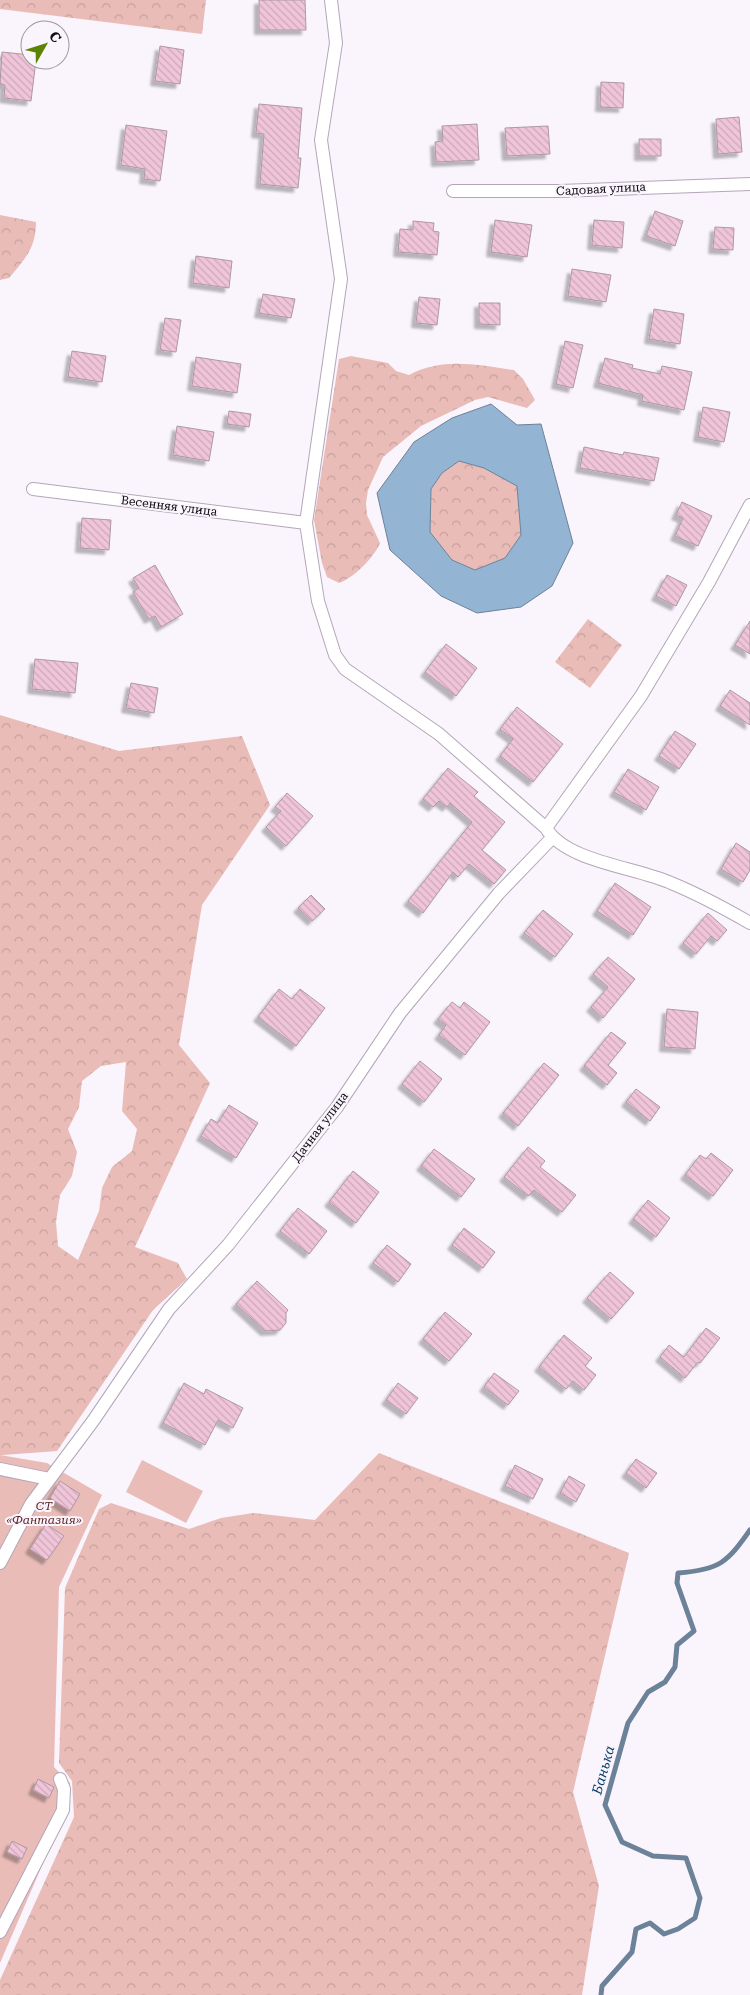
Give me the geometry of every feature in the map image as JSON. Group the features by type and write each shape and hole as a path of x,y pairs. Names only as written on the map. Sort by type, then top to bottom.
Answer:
{"street":[{"path":"332,0 336,43 321,140 341,280 306,523 318,601 334,655 345,669 439,734 549,833 580,854 669,882 750,923"},
{"name":"Садовая улица","path":"453,191 560,191 750,184"},
{"name":"Весенняя улица","path":"33,489 306,523"},
{"name":"Дачная улица","path":"0,1563 30,1504 93,1421 168,1309 228,1245 331,1115 400,1013 549,833 641,696 709,582 750,505"},
{"path":"0,1469 49,1479"},
{"path":"0,1932 63,1810 64,1788 60,1779"}],"green space":[{"path":"0,0 206,0 202,34 0,9"},
{"path":"0,215 36,222 34,239 28,253 9,278 0,280"},
{"path":"351,356 388,363 396,371 409,375 422,369 448,364 514,370 523,379 535,400 527,408 488,397 475,400 421,426 383,457 368,490 366,503 367,515 380,543 363,566 339,583 327,577 322,563 314,520 339,359"},
{"path":"459,461 484,468 517,485 521,535 505,558 475,570 452,560 430,532 431,489 442,473"},
{"path":"588,619 622,645 590,688 555,662"},
{"path":"0,715 119,751 242,736 270,805 202,905 179,1045 210,1083 135,1247 178,1263 187,1279 153,1310 57,1451 0,1455","holes":["126,1062 122,1111 137,1129 132,1151 112,1167 102,1188 99,1211 78,1260 58,1246 56,1222 60,1195 72,1176 77,1152 68,1129 79,1107 82,1081 101,1066"]},
{"path":"379,1453 629,1553 573,1792 599,1886 582,1995 0,1995 0,1980 74,1817 72,1781 59,1763 65,1588 99,1509 111,1503 189,1529 221,1518 253,1513 315,1520"},
{"name":"СТ «Фантазия»","path":"0,1455 47,1463 102,1495 59,1587 54,1767 70,1783 66,1810 0,1963"},
{"path":"142,1460 203,1491 186,1523 126,1492"}],"water":[{"path":"491,404 517,425 541,424 573,543 552,586 521,607 477,613 441,596 390,550 377,493 414,442 452,418","holes":["459,461 484,468 517,486 521,535 505,558 475,570 452,560 430,532 431,489 442,473"]}],"building":[{"path":"259,0 305,0 306,30 259,30"},
{"path":"160,46 184,50 180,84 155,81"},
{"path":"2,52 20,54 20,70 35,70 31,101 4,98 5,85 0,84"},
{"path":"601,82 624,83 623,108 600,107"},
{"path":"259,104 302,108 298,188 260,184 264,134 256,133"},
{"path":"739,117 742,152 718,154 716,119"},
{"path":"477,124 479,160 436,162 435,142 443,141 442,126"},
{"path":"126,125 167,131 160,181 144,179 145,169 121,165"},
{"path":"548,126 550,154 507,156 505,128"},
{"path":"639,139 661,139 661,156 639,156"},
{"path":"655,211 683,221 675,246 646,236"},
{"path":"495,220 532,225 527,257 491,252"},
{"path":"594,220 624,222 622,248 592,245"},
{"path":"413,221 434,223 433,231 439,232 437,255 398,252 400,229 413,230"},
{"path":"715,227 734,228 733,250 713,249"},
{"path":"196,256 232,261 229,288 193,283"},
{"path":"572,269 611,275 606,302 568,296"},
{"path":"263,294 295,299 291,318 259,313"},
{"path":"419,297 440,299 437,325 416,323"},
{"path":"479,303 500,303 500,325 479,324"},
{"path":"654,309 684,314 680,344 649,339"},
{"path":"165,318 181,320 176,352 160,350"},
{"path":"565,341 583,345 573,388 556,384"},
{"path":"72,351 106,356 102,382 68,377"},
{"path":"196,357 241,364 237,393 192,386"},
{"path":"605,358 633,365 632,368 660,374 662,366 692,372 684,410 642,401 643,395 598,383"},
{"path":"703,407 730,412 724,442 698,437"},
{"path":"229,411 251,414 249,427 227,424"},
{"path":"177,426 214,432 209,461 173,455"},
{"path":"584,447 623,455 624,452 659,458 654,481 580,468"},
{"path":"682,502 712,516 698,546 675,536 683,518 676,515"},
{"path":"82,518 111,520 109,550 80,548"},
{"path":"155,565 183,614 161,627 155,616 149,619 133,592 139,588 133,578"},
{"path":"667,575 687,585 676,606 656,596"},
{"path":"750,621 750,654 735,645"},
{"path":"446,644 477,668 456,696 425,672"},
{"path":"35,659 78,663 75,693 32,689"},
{"path":"131,683 158,688 154,713 126,708"},
{"path":"730,690 750,703 750,725 720,706"},
{"path":"517,707 563,744 533,782 500,756 513,739 500,729"},
{"path":"675,731 696,744 679,769 659,756"},
{"path":"448,768 478,792 474,796 505,822 482,850 506,870 494,884 469,864 458,877 453,872 423,913 408,901 472,822 450,803 447,807 439,801 433,807 423,799"},
{"path":"628,769 659,787 646,810 614,792"},
{"path":"287,793 313,816 286,846 266,827 281,811 275,807"},
{"path":"736,843 750,852 750,870 743,882 721,869"},
{"path":"615,883 651,907 633,935 597,911"},
{"path":"311,895 325,909 312,921 298,908"},
{"path":"543,910 573,934 555,957 524,933"},
{"path":"708,913 727,930 717,941 711,936 696,954 683,943"},
{"path":"608,957 635,979 603,1018 591,1007 608,987 593,974"},
{"path":"279,989 292,999 300,989 325,1008 296,1046 258,1017"},
{"path":"452,1002 460,1008 464,1002 490,1022 465,1055 439,1035 446,1025 438,1019"},
{"path":"667,1009 698,1012 695,1049 664,1047"},
{"path":"611,1032 626,1043 608,1065 617,1073 607,1085 584,1066"},
{"path":"420,1061 442,1079 424,1102 402,1084"},
{"path":"544,1063 559,1075 518,1126 503,1113"},
{"path":"636,1089 660,1107 650,1121 626,1102"},
{"path":"229,1105 258,1123 236,1158 201,1136 211,1119 218,1123"},
{"path":"528,1147 545,1161 540,1167 576,1195 562,1212 534,1190 528,1196 504,1177"},
{"path":"434,1149 475,1179 461,1197 421,1166"},
{"path":"711,1153 733,1170 713,1196 685,1175 700,1155 706,1159"},
{"path":"353,1171 379,1192 356,1223 329,1202"},
{"path":"648,1200 670,1218 656,1237 633,1219"},
{"path":"298,1208 327,1231 309,1254 280,1231"},
{"path":"464,1228 495,1252 483,1268 452,1245"},
{"path":"387,1245 411,1264 398,1282 373,1263"},
{"path":"610,1272 634,1293 611,1319 587,1298"},
{"path":"257,1281 288,1310 286,1313 286,1323 280,1330 265,1331 236,1304"},
{"path":"445,1312 472,1334 449,1361 423,1339"},
{"path":"706,1328 720,1338 685,1378 660,1357 669,1345 684,1357"},
{"path":"564,1335 592,1358 585,1366 596,1375 584,1390 573,1381 566,1389 539,1367"},
{"path":"494,1373 519,1391 508,1405 484,1387"},
{"path":"184,1383 204,1394 206,1389 243,1408 233,1428 218,1420 205,1445 163,1423"},
{"path":"398,1383 418,1398 406,1414 386,1400"},
{"path":"636,1459 657,1473 646,1488 626,1473"},
{"path":"515,1465 543,1479 533,1499 505,1486"},
{"path":"569,1476 585,1485 576,1502 560,1493"},
{"path":"60,1481 80,1494 70,1511 50,1498"},
{"path":"46,1524 64,1536 47,1560 30,1549"},
{"path":"38,1779 54,1787 49,1798 33,1790"},
{"path":"12,1841 27,1848 22,1859 7,1852"}],"waterway":[{"name":"Банька","path":"601,1995 602,1986 632,1952 636,1929 650,1923 664,1934 678,1929 695,1918 700,1898 686,1858 653,1856 622,1842 605,1805 628,1723 648,1692 665,1682 675,1667 677,1645 694,1631 677,1583 678,1573 703,1570 721,1563 735,1550 750,1530"}]}
